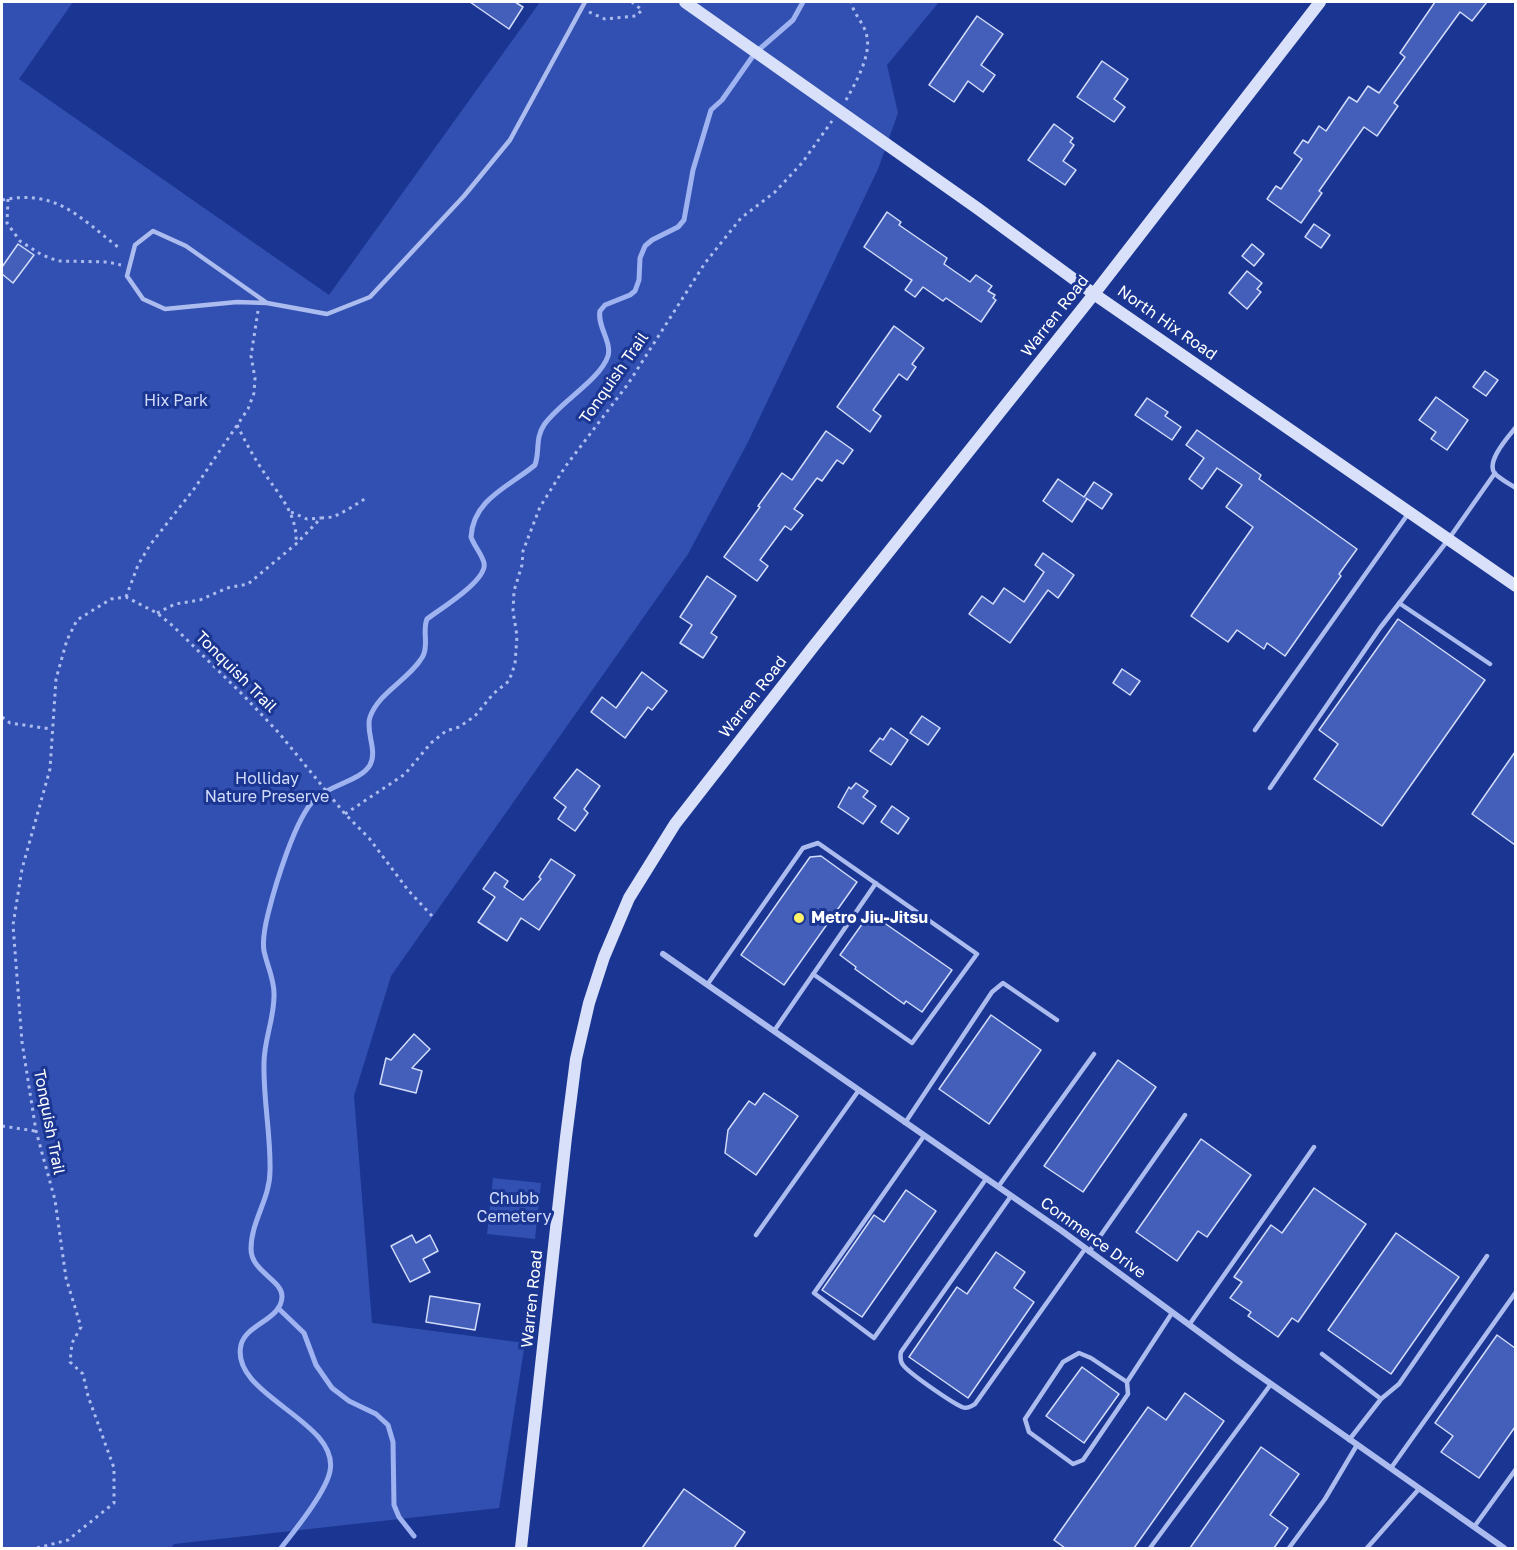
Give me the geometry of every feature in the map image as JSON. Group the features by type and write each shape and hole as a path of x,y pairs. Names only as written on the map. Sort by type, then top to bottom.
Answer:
{"main road":[{"name":"North Hix Road","path":"685,2 1094,294 1515,586"},
{"name":"Warren Road","path":"522,1548 576,1059 589,1003 604,957 629,898 682,816 813,647 1094,294 1320,2"}],"street":[{"name":"Commerce Drive","path":"663,954 1011,1196 1189,1326 1504,1548"}],"lane":[{"path":"267,303 186,246 153,231 135,245 127,276 143,299 165,309 237,302 267,303 327,314 370,297 464,196 510,140 585,2"},
{"path":"1515,427 1492,462 1495,473 1515,488"},
{"path":"1270,788 1399,603 1448,540 1495,473"},
{"path":"1255,730 1410,512"},
{"path":"1399,603 1490,664"},
{"path":"707,985 803,848 818,843 977,954 912,1042 813,974"},
{"path":"774,1031 876,883"},
{"path":"905,1122 992,992 1003,983 1057,1020"},
{"path":"998,1187 1094,1054"},
{"path":"756,1235 859,1090"},
{"path":"1011,1196 901,1352 900,1359 903,1365 963,1407 969,1408 975,1404 1185,1115"},
{"path":"924,1136 814,1293 874,1338 986,1179"},
{"path":"1189,1326 1314,1147"},
{"path":"1349,1440 1381,1399 1399,1384 1487,1256"},
{"path":"1391,1468 1515,1292"},
{"path":"1127,1382 1091,1358 1079,1353 1063,1362 1025,1419 1029,1432 1073,1464 1083,1460 1128,1394 1127,1382 1172,1313"},
{"path":"1322,1354 1381,1399"},
{"path":"1150,1548 1271,1384"},
{"path":"1289,1548 1325,1499 1357,1445"},
{"path":"1474,1527 1515,1469"},
{"path":"1367,1548 1419,1489"}],"path":[{"path":"581,9 605,19 636,16 642,10 632,2"},
{"name":"Tonquish Trail","path":"37,1548 69,1540 114,1503 114,1468 88,1396 83,1374 70,1362 72,1343 81,1328 66,1278 55,1200 36,1131 22,1042 13,925 22,869 50,769 56,679 67,640 77,620 111,599 126,597 157,613 244,696 279,733 345,814 405,774 431,742 446,731 459,727 475,716 493,694 509,681 515,664 517,636 513,611 514,591 523,551 540,507 565,467 628,384 705,263 741,218 775,192 802,163 854,87 865,62 867,37 853,11 851,2"},
{"path":"2,200 17,196 38,198 65,206 118,248"},
{"path":"8,199 7,223 20,241 42,255 58,261 108,262 129,266"},
{"path":"126,597 138,565 150,545 194,489 248,409 254,393 255,378 251,356 260,303"},
{"path":"237,425 262,470 291,512 297,531 296,544"},
{"path":"291,512 307,519 333,517 368,497"},
{"path":"157,613 175,604 200,600 227,588 248,584 296,544 321,518"},
{"path":"2,717 10,723 51,729"},
{"path":"345,814 369,838 408,890 433,917"},
{"path":"2,1126 36,1131"}],"green space":[{"name":"Holliday Nature Preserve","path":"2,2 73,2 19,79 329,295 540,2 939,2 887,65 898,113 878,169 747,444 688,554 391,976 354,1096 372,1323 525,1343 499,1508 174,1544 171,1548 2,1548"},
{"name":"Chubb Cemetery","path":"493,1178 541,1183 535,1239 487,1234"}],"building":[{"path":"470,2 515,2 523,7 509,29"},
{"path":"1435,2 1487,2 1472,21 1460,12 1394,103 1398,106 1377,136 1364,127 1319,191 1322,193 1301,223 1267,199 1276,186 1281,189 1302,159 1294,153 1303,140 1308,143 1319,126 1326,131 1349,97 1357,102 1368,86 1379,93 1405,57 1400,53"},
{"path":"977,16 1003,34 981,65 995,75 983,92 968,81 954,102 929,85"},
{"path":"1102,61 1128,79 1114,99 1125,107 1114,122 1077,97"},
{"path":"1054,124 1073,138 1070,142 1074,145 1063,161 1076,170 1065,185 1028,160"},
{"path":"887,212 901,222 899,225 947,258 944,264 970,282 976,275 992,286 988,291 995,295 993,298 996,300 981,322 946,298 943,301 923,287 915,297 905,290 912,280 864,247"},
{"path":"1314,224 1330,235 1321,248 1305,237"},
{"path":"18,244 34,255 13,283 2,274 2,267"},
{"path":"1252,244 1264,254 1254,266 1242,256"},
{"path":"1247,271 1262,283 1257,289 1261,292 1247,309 1229,293"},
{"path":"894,326 924,348 912,364 916,367 907,380 899,374 873,410 881,416 870,432 837,407"},
{"path":"1485,371 1498,380 1486,396 1473,387"},
{"path":"1436,397 1468,420 1447,450 1431,439 1436,432 1419,420"},
{"path":"1147,398 1168,412 1165,416 1181,427 1172,440 1135,415"},
{"path":"1197,430 1261,475 1259,479 1357,549 1285,656 1267,643 1264,649 1237,630 1228,642 1191,616 1253,527 1226,507 1242,485 1217,468 1202,489 1189,479 1204,458 1186,445"},
{"path":"826,431 853,450 843,464 837,460 822,481 817,478 794,509 803,515 791,530 785,526 760,560 768,566 757,581 724,557 782,473 792,480"},
{"path":"1058,479 1084,497 1094,482 1112,494 1102,509 1086,498 1072,522 1043,501"},
{"path":"1043,553 1074,575 1058,598 1048,590 1010,643 969,614 982,596 993,604 1004,588 1024,602 1044,572 1035,565"},
{"path":"707,576 736,596 711,633 717,637 703,658 680,643 692,625 680,617"},
{"path":"1398,619 1485,680 1382,826 1314,779 1338,744 1319,730"},
{"path":"1122,669 1140,681 1130,695 1113,683"},
{"path":"642,672 667,691 652,710 648,707 625,738 591,712 602,697 616,708"},
{"path":"922,716 940,728 928,745 910,733"},
{"path":"891,728 908,740 891,765 870,751 880,738 883,740"},
{"path":"1515,752 1515,845 1472,814"},
{"path":"577,769 600,786 584,809 588,813 575,831 558,819 566,807 554,798"},
{"path":"856,783 868,791 863,797 876,806 863,824 838,807 849,787 851,789"},
{"path":"892,806 909,818 898,834 881,822"},
{"name":"Metro Jiu-Jitsu","path":"821,856 857,882 784,985 741,955 810,857"},
{"path":"551,859 575,875 539,930 521,918 507,941 478,922 495,897 483,889 495,872 508,881 504,887 523,900 541,879 539,877"},
{"path":"870,913 952,970 922,1012 906,1001 904,1004 855,969 856,967 840,955"},
{"path":"991,1015 1041,1050 989,1124 939,1089"},
{"path":"414,1034 430,1049 412,1068 422,1071 416,1093 380,1084 386,1058 391,1060"},
{"path":"1118,1060 1156,1087 1083,1192 1044,1166"},
{"path":"764,1093 798,1116 756,1175 725,1153 728,1130 749,1101 755,1105"},
{"path":"1201,1139 1251,1175 1207,1237 1198,1231 1177,1261 1136,1232"},
{"path":"1314,1188 1366,1224 1298,1322 1292,1318 1278,1337 1248,1316 1251,1312 1230,1298 1242,1282 1234,1277 1271,1225 1282,1233"},
{"path":"906,1190 936,1211 862,1317 822,1290 874,1215 884,1222"},
{"path":"1396,1233 1459,1277 1391,1374 1328,1330"},
{"path":"412,1235 416,1243 430,1235 438,1251 423,1259 430,1272 410,1282 391,1246"},
{"path":"996,1252 1025,1272 1014,1288 1034,1302 968,1398 909,1357 957,1287 967,1294"},
{"path":"430,1296 480,1304 475,1330 426,1322"},
{"path":"1497,1335 1515,1348 1515,1427 1479,1478 1441,1452 1453,1436 1435,1423"},
{"path":"1082,1367 1119,1394 1084,1443 1046,1416"},
{"path":"1185,1393 1224,1421 1134,1548 1065,1548 1054,1540 1148,1407 1166,1420"},
{"path":"1261,1447 1299,1474 1270,1515 1288,1528 1274,1548 1190,1548"},
{"path":"684,1489 745,1532 734,1548 642,1548"}],"waterway":[{"path":"281,1548 316,1500 330,1471 329,1453 319,1437 251,1379 242,1363 241,1345 244,1338 276,1311 282,1297 278,1286 256,1264 251,1249 254,1229 267,1191 270,1171 264,1063 273,1011 274,988 263,942 281,870 300,821 315,799 328,790 360,775 370,765 373,753 369,729 370,717 380,700 410,672 423,656 427,619 479,578 484,563 471,537 478,513 494,495 535,465 541,430 544,425 604,365 609,351 600,311 605,305 635,291 639,280 640,258 645,246 678,227 684,220 693,170 711,110 722,100 755,53 793,20 803,2"},
{"path":"278,1308 304,1333 316,1365 332,1388 349,1401 376,1414 388,1425 393,1442 394,1505 399,1517 414,1536"}],"place":[{"name":"Metro Jiu-Jitsu","path":"799,918"}],"park label":[{"name":"Hix Park","path":"176,401"}]}
